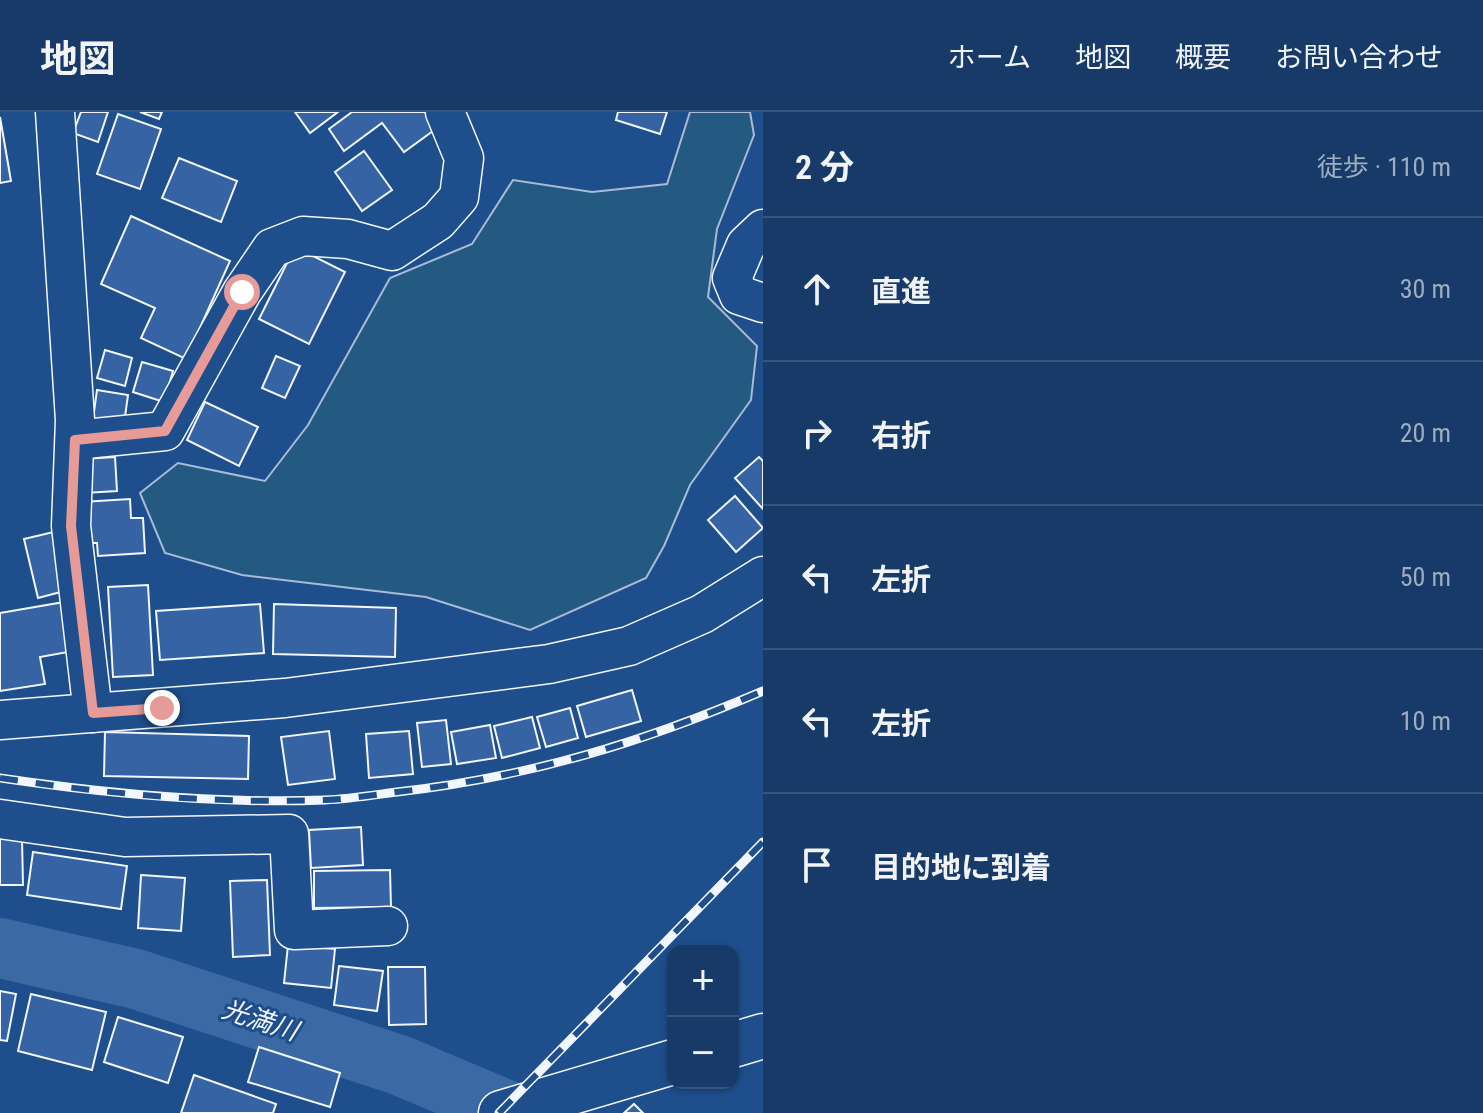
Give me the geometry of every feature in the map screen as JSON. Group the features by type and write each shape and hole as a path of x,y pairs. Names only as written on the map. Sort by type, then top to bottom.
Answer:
{"main road":[{"path":"739,1043 763,1036"},
{"path":"501,1113 666,1064"}],"street":[{"path":"55,112 75,440 71,526 93,713"},
{"path":"75,440 165,431 242,292 272,248 303,236 348,239 392,251 438,221 459,197 464,158 445,112"},
{"path":"763,229 746,245 732,278 739,295 763,303"},
{"path":"0,720 285,698 549,664 629,646 702,614 763,576"},
{"path":"0,819 125,837 289,834 294,930 388,926"}],"shaded area":[{"path":"690,112 750,112 754,135 717,229 708,297 757,346 751,400 690,485 664,546 646,578 530,630 426,597 242,575 165,553 140,493 178,463 265,481 308,425 390,278 472,244 513,180 592,192 667,184"}],"building":[{"path":"81,112 108,112 98,142 73,133"},
{"path":"140,112 162,112 159,119"},
{"path":"295,112 338,112 310,133"},
{"path":"352,112 425,112 437,128 404,152 382,123 344,151 329,129"},
{"path":"618,112 667,112 660,134 616,120"},
{"path":"118,114 161,129 140,189 97,174"},
{"path":"0,117 11,181 0,183"},
{"path":"364,151 392,190 362,211 335,172"},
{"path":"179,158 237,181 221,222 162,198"},
{"path":"131,216 230,261 186,359 141,338 155,308 101,284"},
{"path":"295,247 345,272 309,344 259,319"},
{"path":"105,350 132,358 125,386 97,378"},
{"path":"276,356 300,366 285,398 262,388"},
{"path":"142,362 173,371 164,402 133,392"},
{"path":"97,390 128,395 124,424 93,419"},
{"path":"205,402 258,427 239,466 187,440"},
{"path":"115,457 117,491 85,493 83,459"},
{"path":"759,457 763,461 763,509 735,478"},
{"path":"735,496 763,528 736,552 708,520"},
{"path":"130,499 131,518 143,518 145,553 98,556 97,543 84,543 82,502"},
{"path":"58,531 72,589 38,598 24,539"},
{"path":"148,585 153,675 113,677 108,587"},
{"path":"70,601 79,650 40,657 45,684 0,691 0,613"},
{"path":"260,604 264,653 160,660 156,611"},
{"path":"274,604 396,608 395,657 273,654"},
{"path":"632,690 641,721 586,737 577,706"},
{"path":"570,708 578,738 546,747 537,717"},
{"path":"532,717 540,748 502,758 494,726"},
{"path":"446,720 451,764 422,767 417,723"},
{"path":"490,725 496,758 457,764 451,732"},
{"path":"329,731 335,779 288,785 281,737"},
{"path":"409,731 413,774 369,778 366,734"},
{"path":"105,732 249,736 248,779 104,776"},
{"path":"361,827 363,865 311,868 309,830"},
{"path":"0,839 22,839 23,885 0,885"},
{"path":"33,852 127,866 121,909 27,895"},
{"path":"390,870 391,907 314,908 314,871"},
{"path":"141,875 185,878 181,931 138,928"},
{"path":"267,880 270,955 233,957 230,881"},
{"path":"288,945 335,949 331,988 284,983"},
{"path":"339,966 383,971 377,1011 334,1005"},
{"path":"388,967 425,967 426,1024 389,1025"},
{"path":"0,991 16,994 7,1041 0,1040"},
{"path":"31,994 106,1012 92,1070 18,1051"},
{"path":"118,1017 183,1037 168,1083 104,1062"},
{"path":"259,1047 340,1073 330,1107 248,1082"},
{"path":"194,1075 276,1104 273,1113 181,1113"},
{"path":"634,1104 643,1113 624,1113"}],"waterway":[{"name":"光満川","path":"0,948 136,979 399,1065 513,1113"}],"railway":[{"path":"0,778 81,789 203,799 284,801 352,798 445,785 538,767 629,742 763,691"},
{"path":"499,1113 763,842"}],"route":[{"path":"162,708 93,713 71,526 75,440 165,431 242,292"}]}
